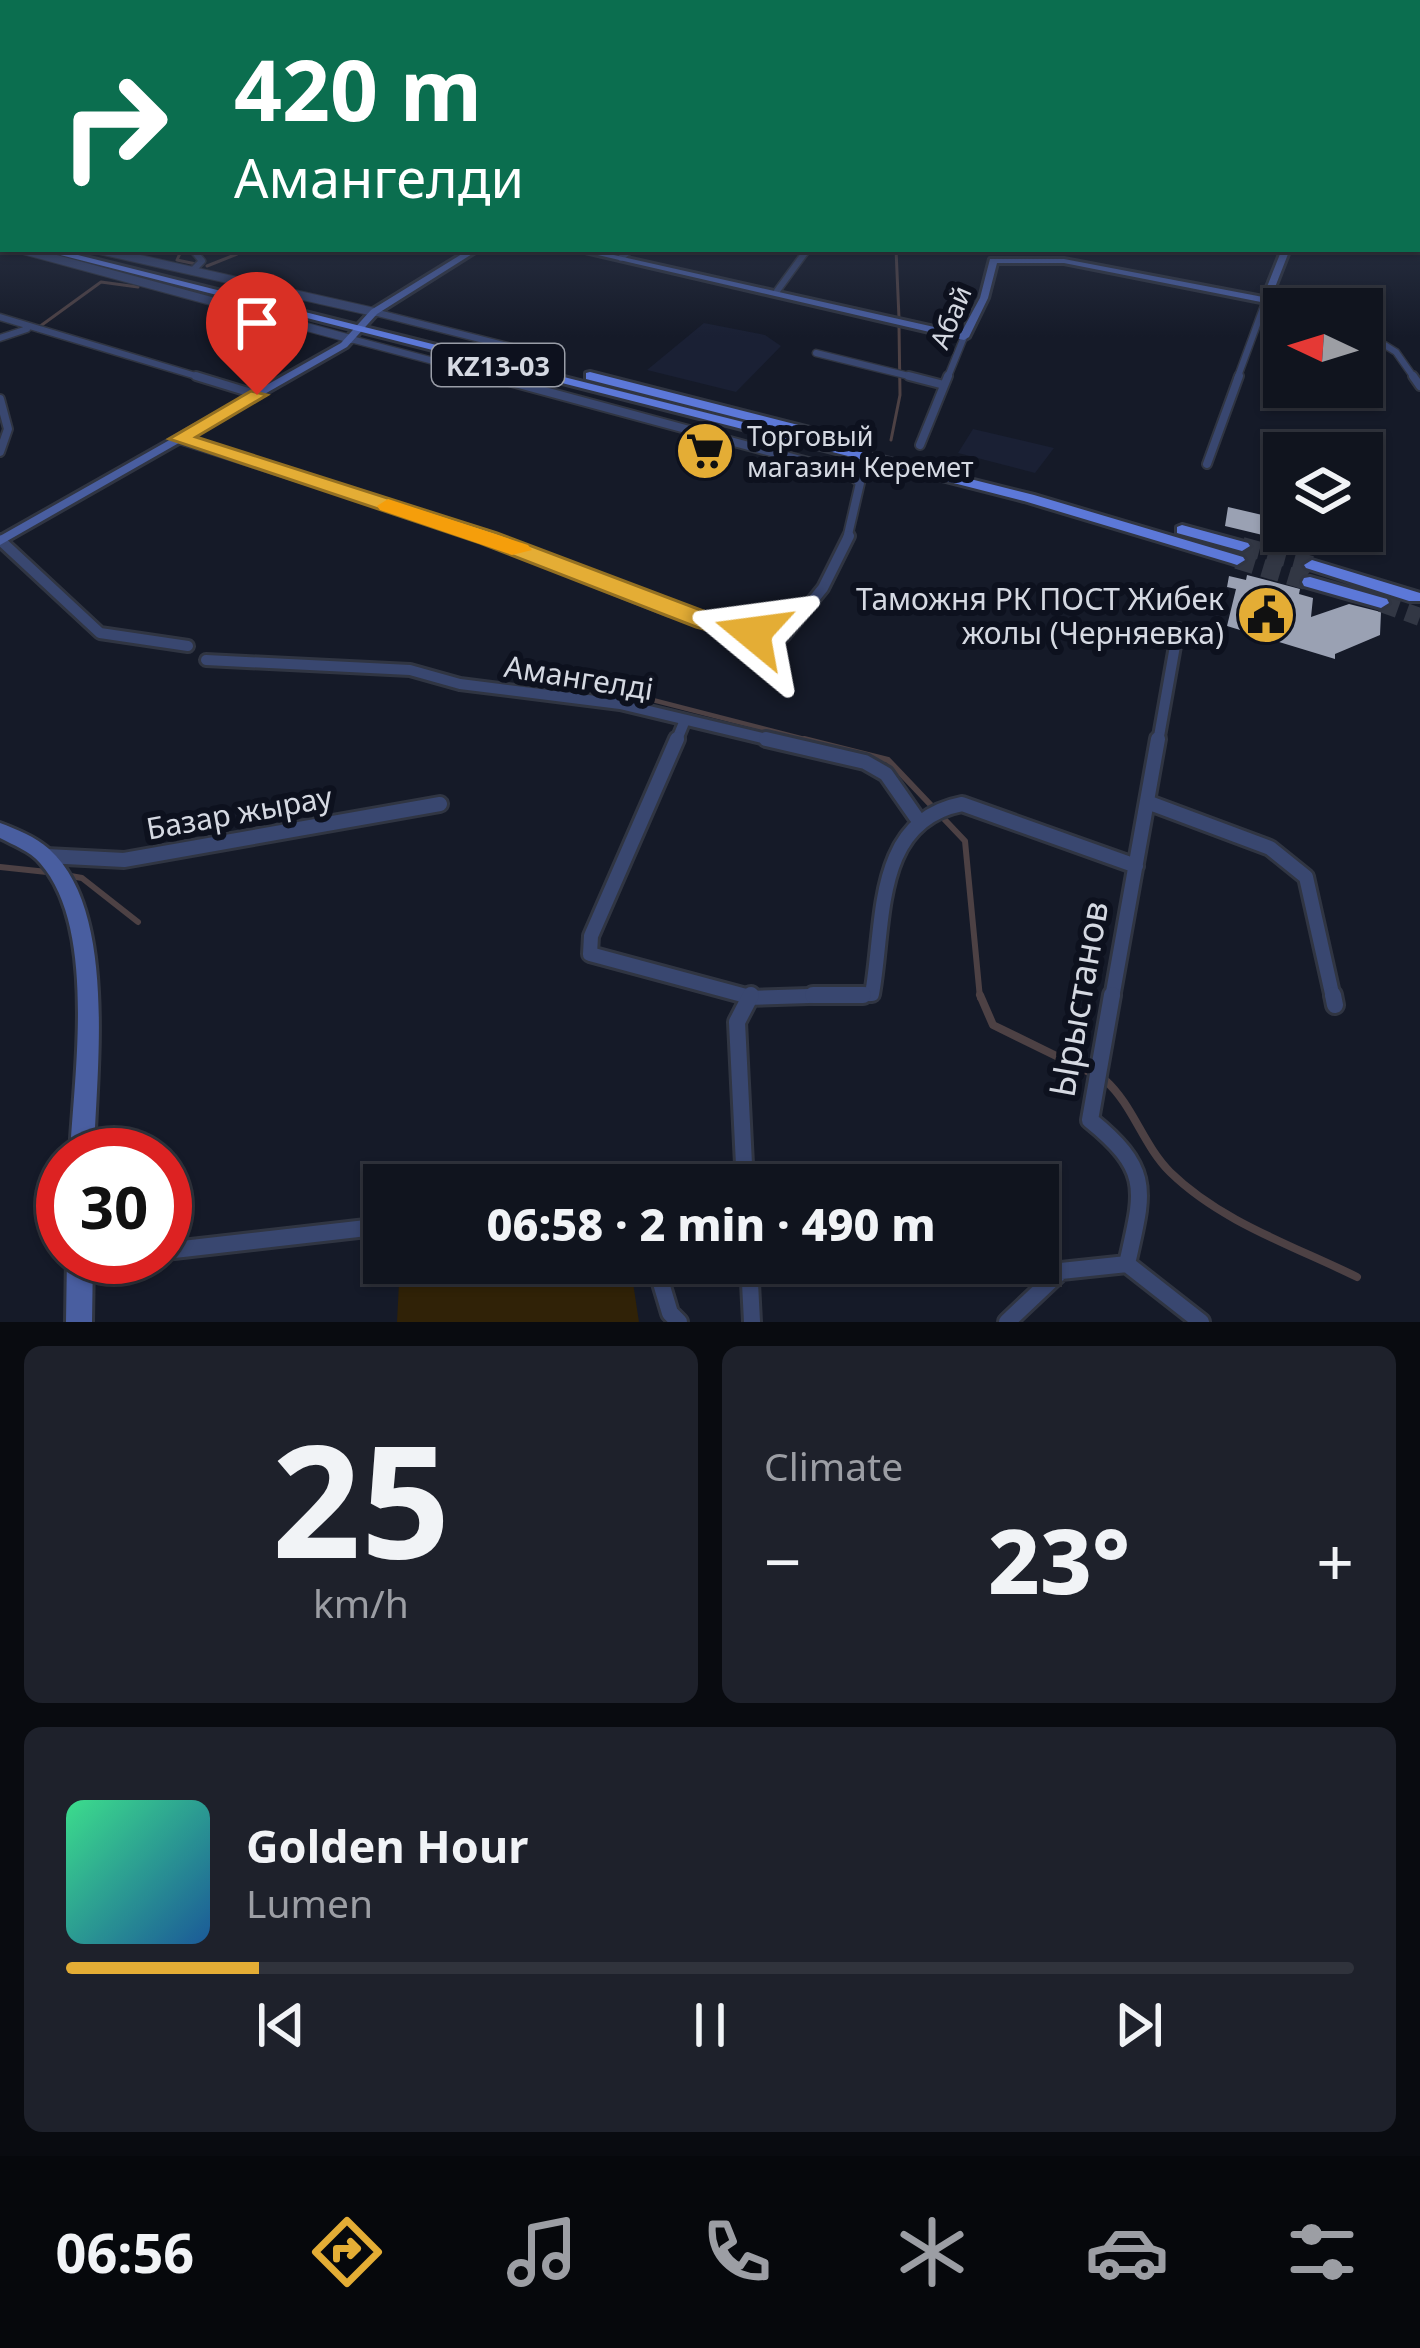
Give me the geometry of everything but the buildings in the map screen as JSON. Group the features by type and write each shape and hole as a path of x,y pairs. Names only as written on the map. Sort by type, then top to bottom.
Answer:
{"highway":[{"name":"KZ13-03","path":"55,252 787,432 1240,553"},
{"name":"KZ13-03","path":"84,252 364,326"},
{"path":"1381,604 1311,573 1362,580 1415,597"}],"main road":[{"path":"0,540 257,395 472,252"},
{"path":"592,252 964,337"},
{"path":"1271,288 1285,252"},
{"name":"Абай","path":"964,337 984,298 993,261 1058,255 1263,302"},
{"path":"0,830 46,856 72,896 86,946 83,1128"},
{"path":"79,1322 80,1284"}],"street":[{"path":"33,252 364,326 527,351"},
{"path":"108,252 192,271 849,473 860,483 862,501 850,535 799,625 784,636 706,621 489,538 179,439"},
{"path":"192,271 202,261 195,252"},
{"path":"621,258 628,252"},
{"path":"777,291 806,252"},
{"path":"1207,464 1263,308"},
{"path":"0,317 27,329 257,395"},
{"path":"0,338 27,329"},
{"name":"Абай","path":"920,445 964,337"},
{"path":"1383,344 1396,352 1420,386"},
{"path":"816,353 944,385"},
{"path":"0,399 8,429 0,452"},
{"path":"0,540 77,617 100,632 188,646"},
{"name":"Ырыстанов","path":"1127,1264 1144,1180 1132,1152 1090,1120 1178,629"},
{"name":"Амангелді","path":"206,660 410,670 460,684 620,704 865,762 886,774 916,817"},
{"path":"686,720 591,936 590,954 746,996 777,989 850,998 872,994 896,847 916,817"},
{"path":"1147,802 1270,848 1306,877 1334,1005"},
{"name":"Базар жырау","path":"46,856 124,860 440,804"},
{"name":"Ырыстанов","path":"916,817 943,804 962,804 1136,866"},
{"path":"744,1164 737,1022 746,996"},
{"path":"192,1248 363,1228"},
{"path":"1007,1322 1061,1271 1127,1264 1201,1322"},
{"path":"662,1284 670,1313 679,1322"},
{"path":"750,1284 752,1322"}],"shaded area":[{"path":"704,323 765,335 781,346 736,392 647,370"},
{"path":"973,429 1054,448 1035,473 958,453"},
{"path":"399,1284 633,1284 639,1322 397,1322"}],"waterway":[{"path":"181,252 177,260 196,264"},
{"path":"896,252 899,318"},
{"path":"207,266 237,254"},
{"path":"39,327 101,282 138,287"},
{"path":"891,440 900,395 899,326"},
{"path":"641,697 816,742"},
{"path":"804,739 816,742"},
{"path":"816,742 888,760 965,841 980,998"},
{"path":"0,867 47,872"},
{"path":"65,875 82,878 138,922"},
{"path":"980,995 993,1025 1095,1075"},
{"path":"1105,1080 1161,1161 1190,1190 1259,1232 1357,1277"}],"tunnel":[{"path":"1242,546 1312,565"},
{"path":"1237,560 1310,582"},
{"path":"1381,603 1420,617"}],"slow traffic":[{"path":"388,506 520,550"}],"place":[{"name":"Торговый магазин Керемет","path":"705,451"},
{"name":"Таможня РК ПОСТ Жибек жолы (Черняевка)","path":"1266,615"}],"route":[{"path":"257,395 179,439 489,538 706,621 753,633"}]}
